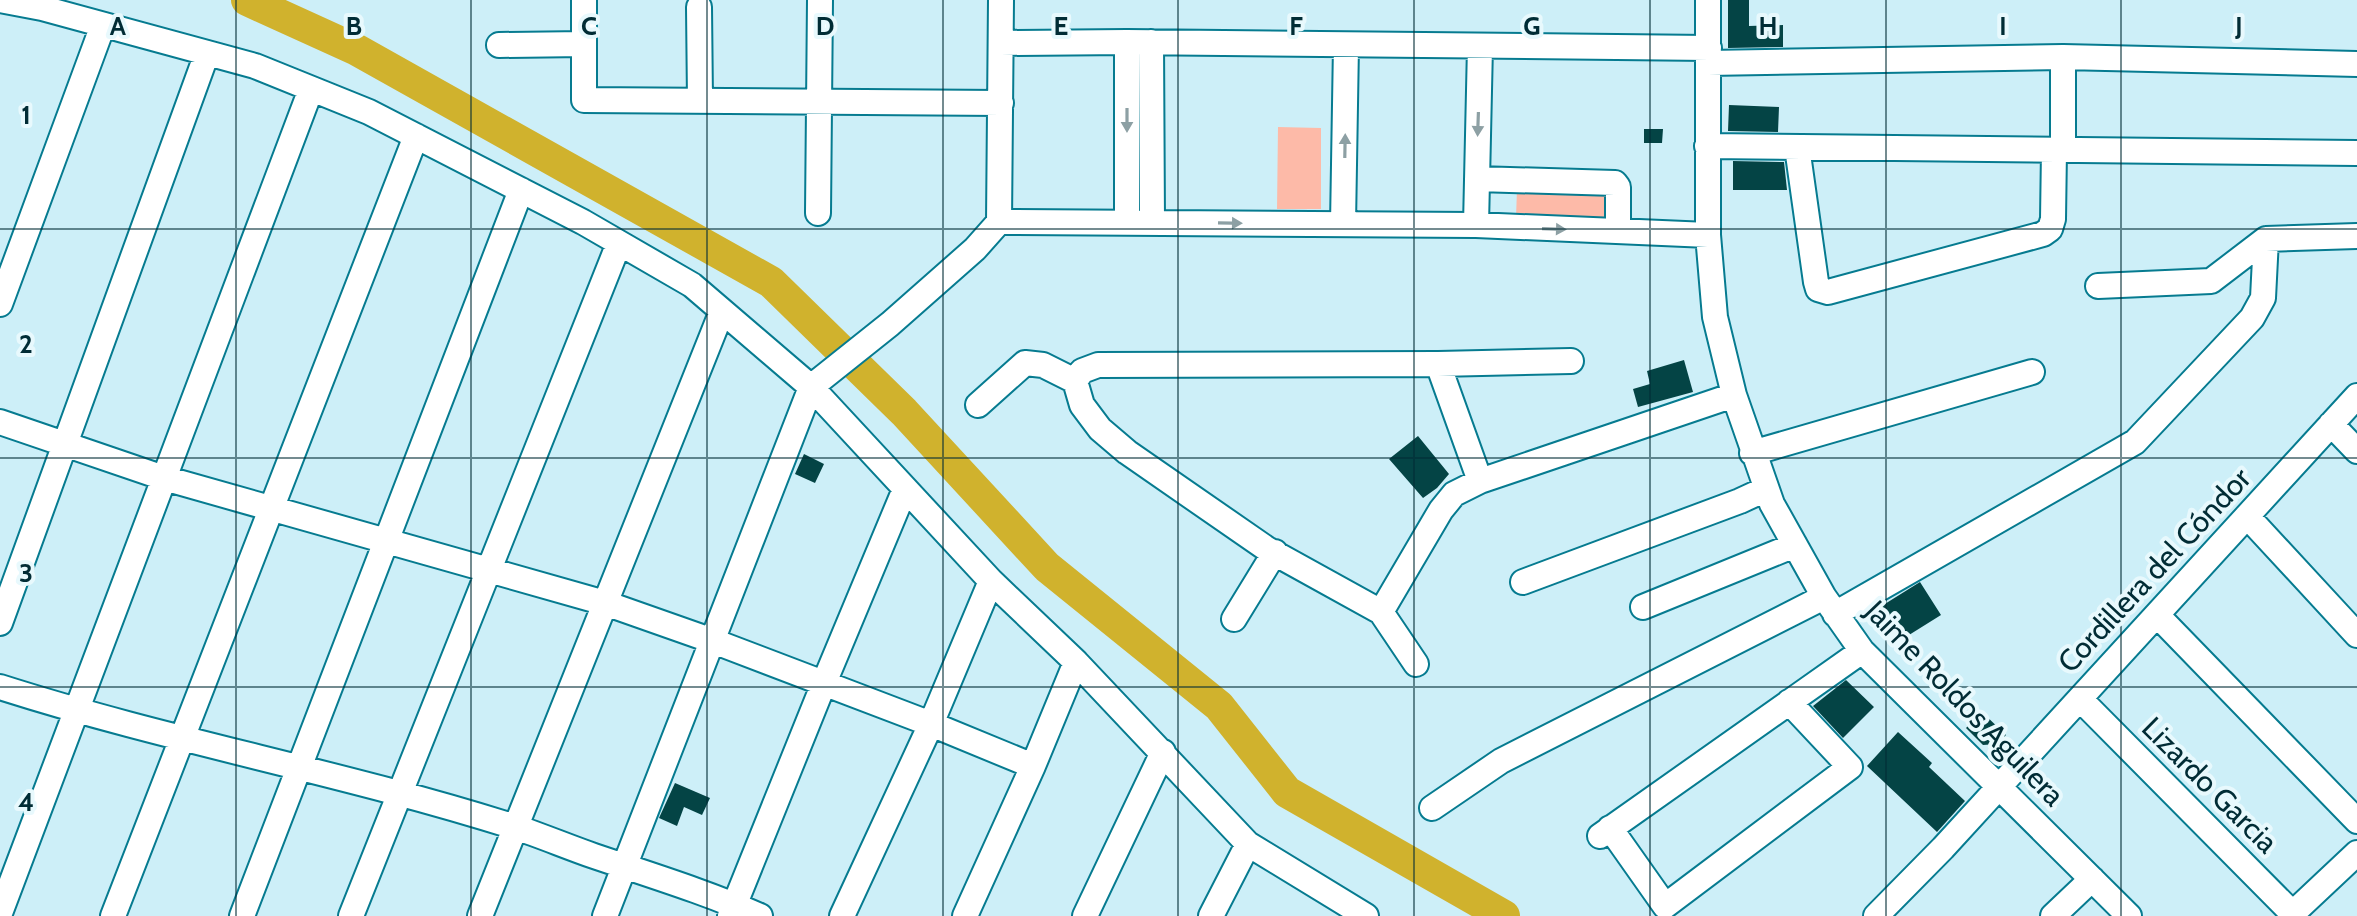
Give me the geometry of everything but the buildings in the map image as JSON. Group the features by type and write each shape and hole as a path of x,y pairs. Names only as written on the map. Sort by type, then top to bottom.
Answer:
{"street":[{"path":"0,0 42,8 255,66 369,112 521,190 692,285 815,383 905,489 991,581 1076,662 1248,844 1334,907 1366,916"},
{"path":"584,0 584,100 1001,103"},
{"path":"818,213 820,0"},
{"path":"605,916 815,383 890,324 975,249 999,222 1001,0"},
{"name":"Jaime Roldos Aguilera","path":"1708,0 1708,235 1715,317 1734,395 1772,504 1830,605 1862,651 2129,916"},
{"path":"699,7 700,101"},
{"path":"0,304 103,25"},
{"path":"1127,222 1139,42"},
{"path":"1139,42 1152,222"},
{"path":"1001,43 1480,46 1708,55 2063,57 2357,64"},
{"path":"499,45 584,44"},
{"path":"1343,224 1346,45"},
{"path":"1476,225 1480,46"},
{"path":"0,623 207,53"},
{"path":"1797,147 1818,289 1828,292 2043,234 2050,229 2053,219 2063,57"},
{"path":"14,916 0,912 311,89"},
{"path":"113,916 416,136"},
{"path":"1707,146 2357,153"},
{"path":"1477,179 1615,183 1618,187 1618,231"},
{"path":"242,916 521,190"},
{"path":"999,222 1476,225 1708,235"},
{"path":"2098,286 2211,281 2266,239 2357,236"},
{"path":"1432,808 1501,761 1830,605 2135,442 2252,318 2263,298 2266,239"},
{"path":"351,916 619,243"},
{"path":"480,916 722,311"},
{"path":"1075,381 1082,371 1098,365 1571,361"},
{"path":"978,405 1025,363 1043,365 1075,381 1082,405 1100,429 1127,452 1275,552 1381,612 1416,664"},
{"path":"1438,364 1480,481"},
{"path":"1752,453 2032,372"},
{"path":"1381,612 1441,510 1454,494 1480,481 1734,395"},
{"name":"Cordillera del Cóndor","path":"1876,916 2080,699 2357,396"},
{"path":"0,422 164,478 605,603 824,683 1033,766"},
{"path":"2331,424 2357,451"},
{"path":"733,910 905,489"},
{"path":"1523,582 1766,489"},
{"path":"2247,516 2357,635"},
{"path":"1643,607 1795,545"},
{"path":"1234,619 1275,552"},
{"path":"842,916 931,724 991,581"},
{"path":"2157,615 2357,821"},
{"path":"1789,702 1850,767 1665,906 1604,832 1789,702 1862,651"},
{"path":"965,916 1076,662"},
{"path":"0,687 76,711 399,794 515,828 624,865 733,910 760,916"},
{"name":"Lizardo Garcia","path":"2080,699 2292,915"},
{"path":"1085,916 1163,752"},
{"path":"1211,916 1248,844"},
{"path":"2292,915 2357,853"},
{"path":"2053,916 2092,879"}],"shaded area":[{"path":"1278,127 1321,128 1321,209 1277,209"},
{"path":"1517,189 1616,190 1615,219 1516,218"}],"waterway":[{"path":"247,0 357,50 771,282 904,412 1047,567 1219,706 1287,792 1504,916"}]}
